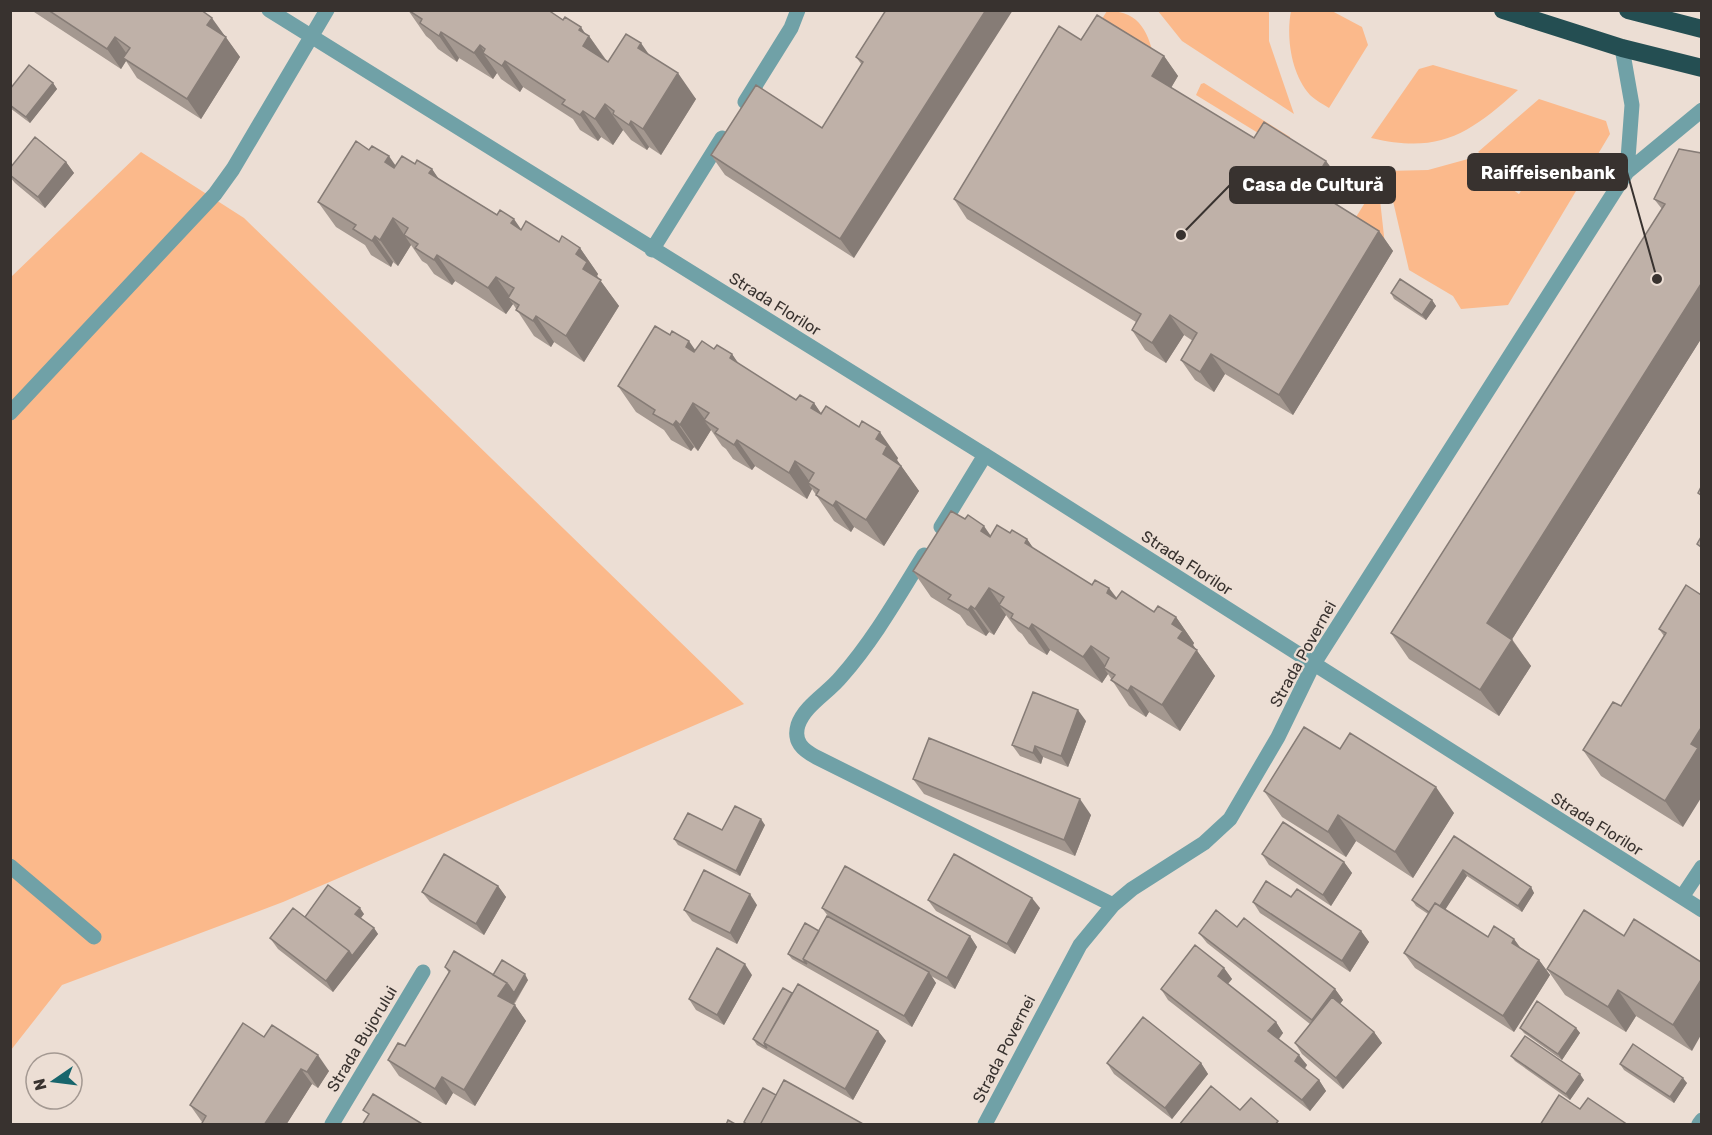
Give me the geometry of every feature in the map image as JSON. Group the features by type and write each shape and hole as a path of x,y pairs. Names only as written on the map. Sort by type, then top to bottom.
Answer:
{"highway":[{"path":"1503,10 1622,48 1701,68"},
{"path":"1628,10 1701,29"}],"street":[{"name":"Strada Florilor","path":"269,10 985,455 1701,910"},
{"path":"10,414 215,194 233,169 327,10"},
{"path":"652,250 792,28 798,10"},
{"path":"1622,48 1632,105 1627,172"},
{"path":"1627,172 1646,153 1701,110"},
{"name":"Strada Povernei","path":"985,1125 1074,954 1113,905 1132,889 1204,843 1230,819 1278,737 1313,665 1627,172"},
{"path":"985,455 891,609 841,677 805,713 798,726 798,742 805,751 816,757 1113,905"},
{"path":"10,866 94,937"},
{"path":"1682,897 1701,867"},
{"name":"Strada Bujorului","path":"332,1125 423,972"},
{"path":"1699,1125 1701,1120"}],"shaded area":[{"path":"1107,11 1128,15 1142,26 1156,63 1093,33"},
{"path":"1158,11 1269,11 1269,41 1294,114 1182,41"},
{"path":"1291,11 1332,11 1362,27 1368,45 1329,108 1310,95 1298,77 1290,43"},
{"path":"1433,65 1518,90 1484,119 1451,137 1416,144 1371,138 1419,69"},
{"path":"1204,83 1290,137 1292,151 1276,144 1196,95 1201,84"},
{"path":"1539,99 1606,121 1610,134 1508,305 1461,309 1453,296 1409,270 1386,171 1428,170 1468,159 1519,194 1527,181 1478,152"},
{"path":"141,152 244,218 744,704 283,902 62,985 11,1050 11,277"},
{"path":"1378,182 1385,245 1351,225"}],"building":[{"path":"48,10 201,10 212,18 207,25 226,37 187,99 123,58 130,48 115,37 107,49"},
{"path":"408,10 548,10 563,20 565,17 581,27 579,30 589,36 583,46 608,62 626,34 641,43 638,48 678,73 643,129 631,121 629,125 613,114 614,111 605,104 595,119 583,111 580,115 562,104 565,100 505,61 502,66 483,53 485,49 480,45 474,53 441,32 439,36 420,23 422,19"},
{"path":"886,10 986,10 840,239 711,155 756,85 822,128 863,62 856,57"},
{"path":"1097,15 1164,56 1152,76 1254,138 1264,122 1326,161 1310,188 1379,231 1279,395 1211,354 1200,372 1181,360 1197,333 1170,315 1152,343 1132,330 1141,314 954,199 1059,26 1081,40"},
{"path":"29,65 53,83 26,117 10,105 10,89"},
{"path":"35,137 66,162 38,197 10,175 10,168"},
{"path":"356,141 369,150 372,146 389,156 385,162 394,168 402,156 415,164 417,160 432,169 429,173 497,215 500,210 514,219 511,223 521,230 526,221 559,242 562,236 580,248 576,254 587,262 583,269 601,280 566,336 536,316 533,321 516,310 519,305 508,298 514,288 496,277 488,288 437,255 434,260 415,248 418,244 404,235 408,228 393,218 380,240 375,236 372,241 353,229 356,225 318,202"},
{"path":"1679,149 1701,153 1701,284 1487,623 1512,640 1480,690 1391,633 1665,204 1654,199"},
{"path":"1400,279 1432,300 1422,315 1391,293"},
{"path":"655,326 670,335 672,331 689,341 686,347 694,352 702,341 714,349 717,345 732,354 730,358 796,400 800,395 814,403 811,408 821,414 826,406 859,427 862,421 880,432 876,439 887,446 883,454 901,466 866,520 836,501 833,506 816,495 819,490 808,483 814,473 795,461 789,473 737,440 734,445 715,433 718,429 704,420 709,413 693,403 680,425 676,421 673,425 653,414 655,410 618,386"},
{"path":"951,511 965,519 968,515 984,526 981,531 990,537 997,525 1010,533 1012,530 1027,539 1025,543 1092,585 1095,580 1109,588 1107,593 1116,599 1122,591 1154,612 1158,606 1176,617 1172,624 1183,631 1178,638 1197,650 1162,705 1131,686 1128,691 1111,680 1115,675 1104,668 1109,658 1091,646 1083,657 1032,624 1029,629 1011,618 1013,614 999,605 1004,597 989,588 975,609 971,606 968,610 948,599 951,595 913,571"},
{"path":"1686,585 1701,595 1701,728 1691,744 1698,748 1665,801 1583,750 1613,702 1621,706 1666,633 1659,629"},
{"path":"1033,692 1078,710 1061,756 1035,746 1033,753 1012,745"},
{"path":"1304,727 1340,749 1350,733 1436,787 1395,852 1338,815 1328,832 1264,791"},
{"path":"929,738 1080,799 1064,840 913,779"},
{"path":"735,806 761,819 736,871 674,839 688,813 722,830"},
{"path":"1283,822 1344,862 1323,895 1262,854"},
{"path":"1454,836 1531,887 1518,906 1463,870 1440,906 1435,903 1429,912 1412,900"},
{"path":"444,854 498,886 476,924 422,892"},
{"path":"954,854 1032,898 1007,944 928,900"},
{"path":"845,866 970,936 947,978 822,908"},
{"path":"704,870 750,894 730,933 684,910"},
{"path":"1266,881 1291,897 1297,889 1361,931 1342,961 1253,902"},
{"path":"328,885 360,908 355,914 374,928 352,956 349,951 305,917"},
{"path":"1435,903 1488,937 1494,926 1514,939 1512,943 1539,960 1503,1016 1404,953"},
{"path":"293,908 349,951 326,981 270,938"},
{"path":"1216,910 1237,927 1244,918 1335,989 1312,1020 1199,933"},
{"path":"1584,910 1624,936 1634,919 1701,962 1701,980 1673,1025 1618,990 1608,1007 1547,969"},
{"path":"827,916 929,972 904,1016 803,959"},
{"path":"805,923 819,931 803,959 807,964 788,954"},
{"path":"1195,945 1224,968 1218,976 1276,1022 1268,1031 1299,1055 1295,1061 1319,1080 1302,1100 1161,989"},
{"path":"717,948 745,964 717,1015 689,999"},
{"path":"454,951 507,983 498,996 515,1005 464,1090 442,1077 435,1089 388,1060 398,1043 405,1046 450,971 445,967"},
{"path":"502,960 525,974 514,993 507,983 493,975"},
{"path":"798,984 878,1031 845,1089 764,1043"},
{"path":"783,988 792,993 764,1043 767,1048 753,1039"},
{"path":"1332,997 1374,1032 1336,1078 1295,1043"},
{"path":"1537,1001 1576,1028 1558,1054 1520,1028"},
{"path":"1143,1017 1201,1063 1165,1108 1107,1063"},
{"path":"243,1023 264,1037 272,1025 318,1055 307,1072 301,1069 264,1125 201,1125 206,1116 190,1105"},
{"path":"1525,1036 1580,1074 1566,1094 1511,1056"},
{"path":"1633,1044 1683,1078 1670,1097 1620,1064"},
{"path":"784,1080 865,1125 760,1125"},
{"path":"1211,1086 1240,1110 1251,1098 1278,1121 1275,1125 1179,1125"},
{"path":"763,1088 776,1095 760,1125 748,1125 744,1122"},
{"path":"373,1094 424,1125 362,1125 369,1114 363,1110"},
{"path":"1559,1095 1580,1109 1588,1098 1628,1125 1540,1125"},
{"path":"728,1120 737,1125 726,1125"}],"place":[{"name":"Casa de Cultură","path":"1181,235"},
{"name":"Raiffeisenbank","path":"1657,279"}]}
